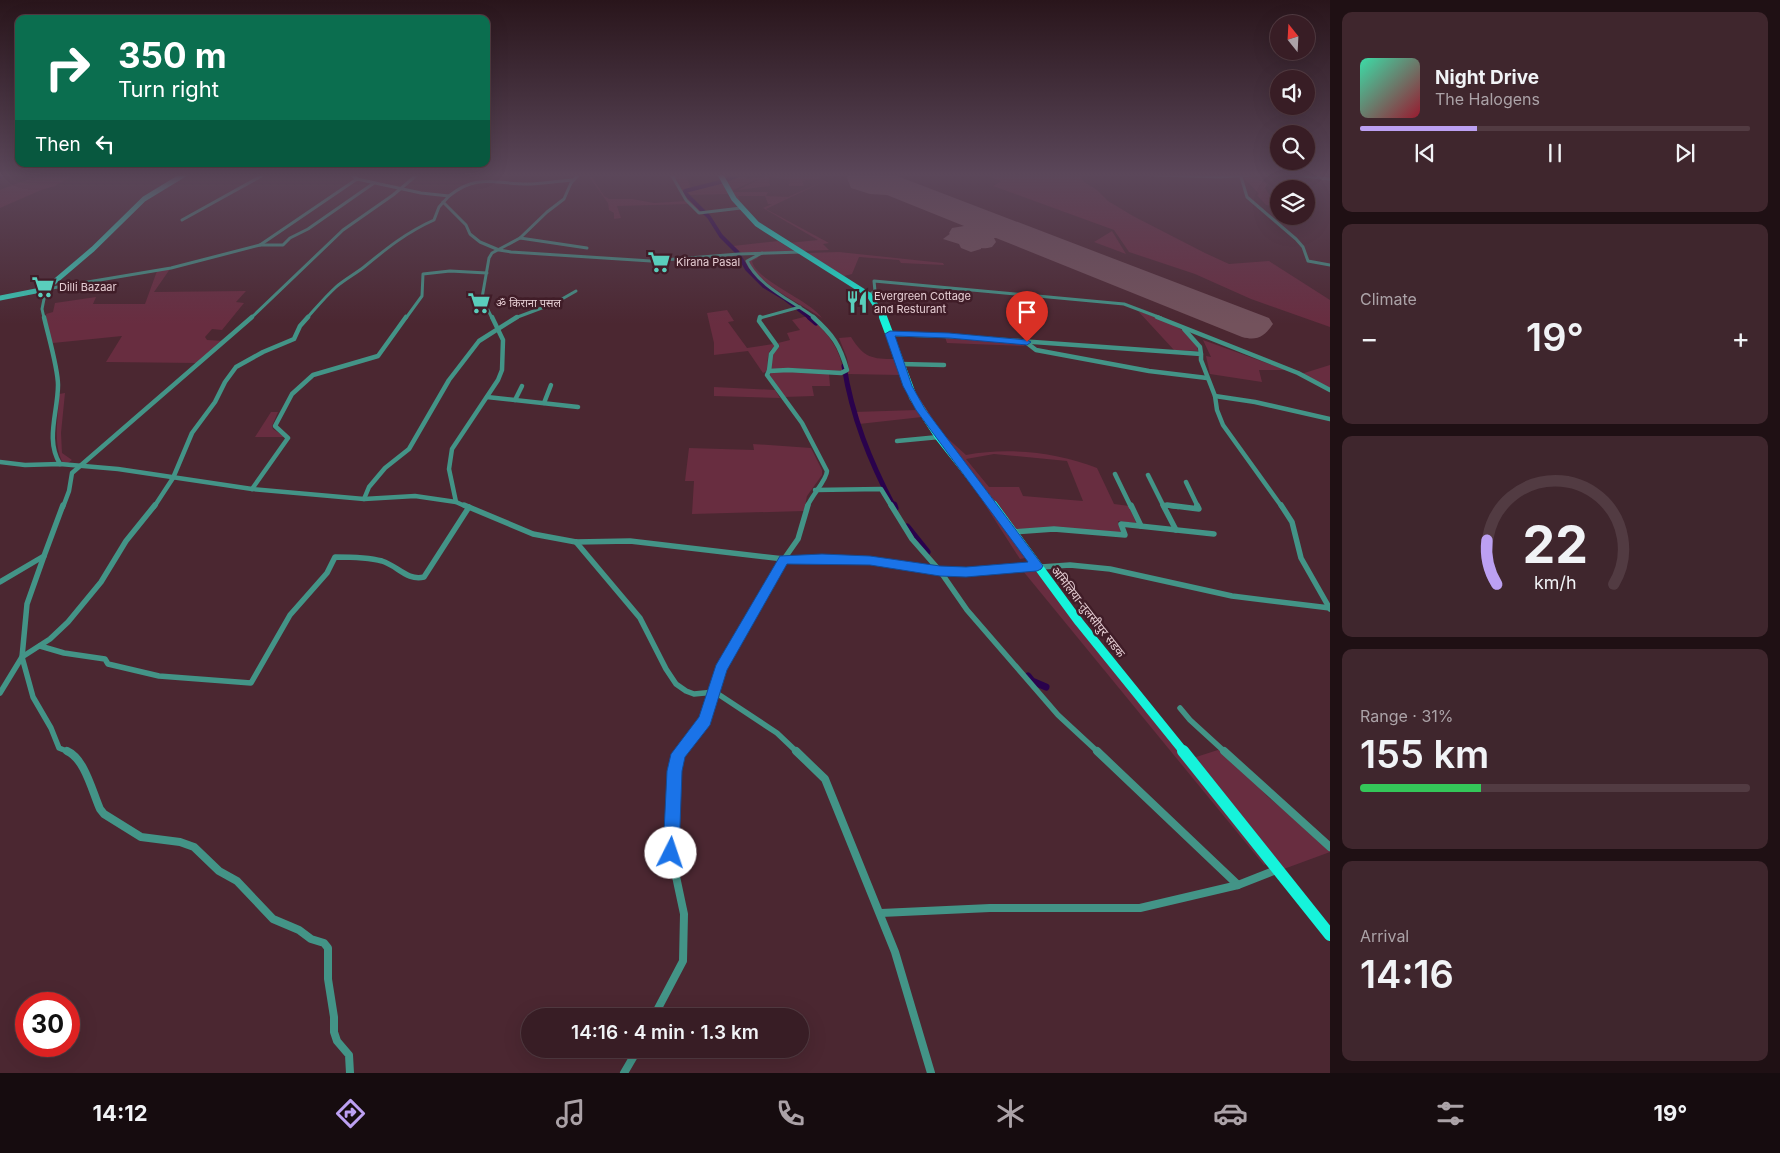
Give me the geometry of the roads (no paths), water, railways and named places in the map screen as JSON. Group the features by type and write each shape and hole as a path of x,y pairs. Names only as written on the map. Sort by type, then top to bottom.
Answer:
{"main road":[{"name":"अमिलिया-तुलसीपुर सडक","path":"757,224 869,295 877,305 890,334 913,397 939,437 1079,622 1330,935"}],"street":[{"path":"60,464 53,453 52,440 58,384 42,309 46,289 118,224"},
{"path":"260,245 291,224"},
{"path":"0,298 171,268 260,245 283,245 290,238 315,224"},
{"path":"350,224 234,335 72,473 69,491 26,604 22,658 33,697 51,728 59,748 74,754 104,814 141,837 180,842 194,847 219,871 237,881 273,919 299,930 310,939 324,943 328,948 328,979 334,1018 334,1032 337,1041 350,1055 350,1073"},
{"path":"0,693 22,658 50,639 68,622 101,582 126,542 173,478 192,433 215,402 224,382 236,367 294,339 300,326 336,287 365,266 379,253 401,240 410,231 425,224"},
{"path":"465,224 470,234 475,238 499,250 652,261 800,252"},
{"path":"456,502 449,475 449,457 452,449 502,370 503,340 482,298 492,253 520,238 534,224"},
{"path":"1279,224 1303,247 1308,261 1330,265"},
{"path":"520,238 587,248"},
{"path":"762,253 747,261 749,267 772,288 788,297 823,325 835,338 845,358 847,370 841,372 769,371"},
{"path":"252,489 288,438 275,426 292,394 317,373 378,356 422,296 423,274 450,272 487,273"},
{"path":"869,295 875,291 874,281 1124,304 1298,373 1330,390"},
{"path":"364,499 369,487 385,468 409,449 449,380 479,341 519,316 555,303 576,291"},
{"path":"658,1008 683,961 684,914 671,853 674,771 678,754 705,720 721,669 784,559 793,551 805,522 810,501 827,471 802,423 767,374 769,371 770,354 777,346 759,321 760,317 800,307"},
{"path":"1182,327 1200,347 1207,378 1215,396 1217,410 1223,425 1271,489 1292,522 1301,558 1330,608"},
{"path":"890,334 949,336 1201,354"},
{"path":"1027,342 1036,350 1149,371 1207,378"},
{"path":"900,364 944,365"},
{"path":"544,403 551,385"},
{"path":"515,400 522,386"},
{"path":"487,396 578,407"},
{"path":"1215,396 1255,402 1330,419"},
{"path":"897,440 939,437"},
{"path":"0,462 24,465 60,464 82,466 252,489 364,499 415,496 456,502 534,534 576,542 630,541 784,559 870,560 940,571 966,572 1070,565 1110,569 1232,596 1330,608"},
{"path":"1115,474 1141,526"},
{"path":"1148,475 1176,530"},
{"path":"1164,505 1198,509 1186,482"},
{"path":"815,490 881,489 912,539 940,571 967,610 1058,715 1180,828 1238,885"},
{"path":"40,646 64,653 105,659 108,664 159,676 251,683 291,613 332,569 336,556 370,559 390,564 403,574 418,579 424,577 470,507"},
{"path":"1011,532 1026,529 1060,529 1125,535 1121,524 1214,534"},
{"path":"576,542 580,550 592,560 632,606 646,629 668,674 680,689 695,695 715,692 777,733 826,779 895,952 931,1073"},
{"path":"0,582 44,556"},
{"path":"1180,708 1190,720 1279,804 1330,846"},
{"path":"881,913 990,908 1129,909 1238,885 1277,870"},
{"path":"624,1073 633,1058"}],"waterway":[{"path":"713,224 721,236 737,252 747,269 764,286 784,298 810,318"},
{"path":"809,317 816,323"},
{"path":"844,366 847,385 863,438 877,473 894,507"},
{"path":"907,527 927,552"},
{"path":"1028,676 1032,681 1046,687"}],"place":[{"name":"Kirana Pasal","path":"659,262"},
{"name":"Dilli Bazaar","path":"43,287"},
{"name":"Evergreen Cottage and Resturant","path":"857,302"},
{"name":"ॐ किराना पसल","path":"479,303"}]}
